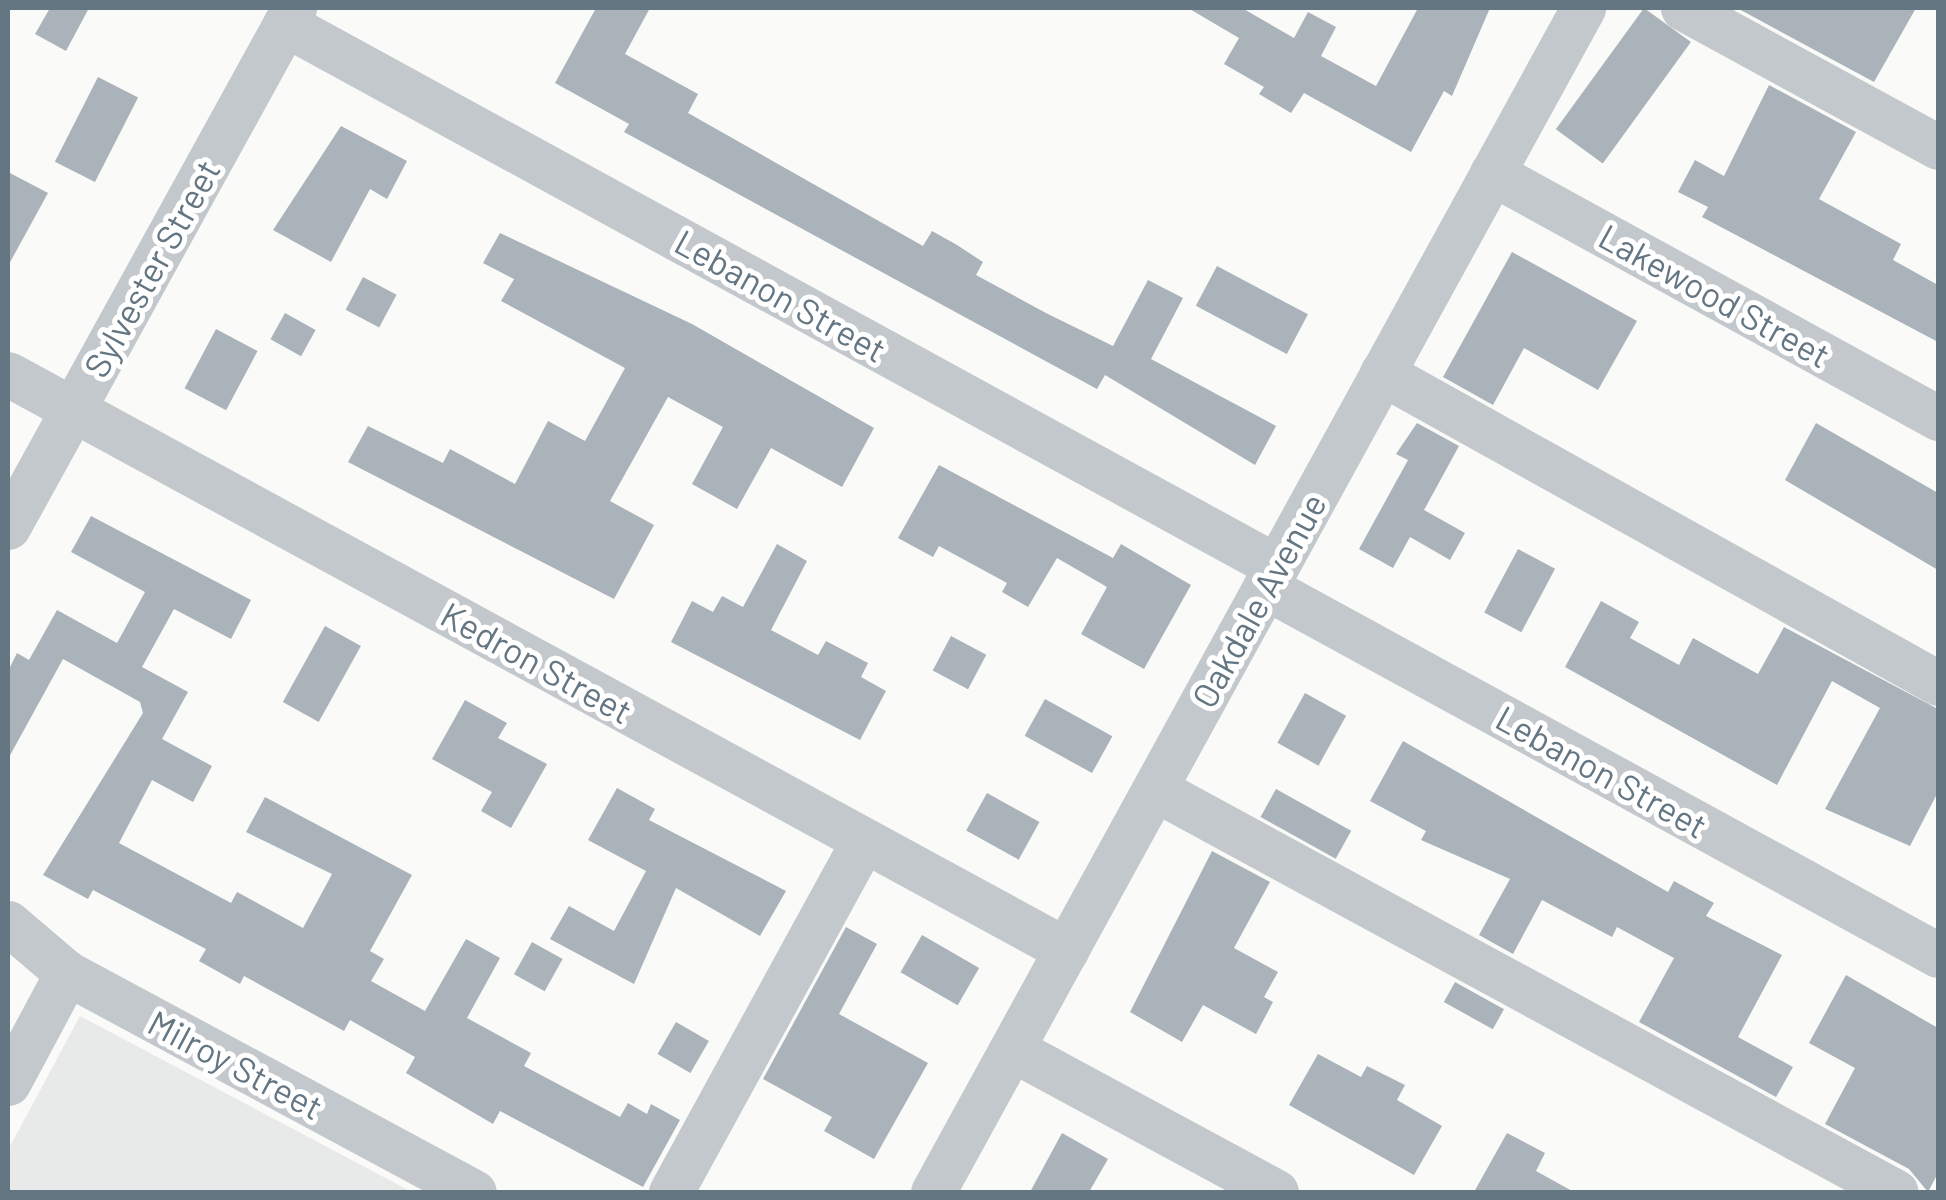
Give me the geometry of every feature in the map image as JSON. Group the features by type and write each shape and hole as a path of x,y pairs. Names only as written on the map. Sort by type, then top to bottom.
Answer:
{"street":[{"name":"Oakdale Avenue","path":"933,1192 1583,8"},
{"path":"1683,8 1938,147"},
{"name":"Sylvester Street","path":"8,527 290,16"},
{"name":"Lebanon Street","path":"290,16 1938,955"},
{"name":"Lakewood Street","path":"1492,172 1938,418"},
{"path":"1382,373 1938,683"},
{"name":"Kedron Street","path":"8,374 1066,950"},
{"path":"1154,789 1896,1192"},
{"path":"671,1192 864,840"},
{"name":"Milroy Street","path":"8,923 67,973 474,1192"},
{"path":"8,1083 67,973"},
{"path":"1012,1049 1276,1192"}],"shaded area":[{"path":"80,1016 412,1192 8,1192 8,1150"}],"building":[{"path":"50,8 89,8 66,51 35,34"},
{"path":"596,8 650,8 625,54 698,94 688,113 923,246 932,231 983,262 976,275 1046,313 1113,346 1148,280 1183,298 1151,359 1276,426 1255,465 1105,375 1097,389 624,132 629,124 555,83"},
{"path":"1188,8 1242,8 1294,38 1308,12 1336,27 1321,56 1376,86 1418,8 1490,8 1452,96 1444,91 1411,152 1304,93 1291,113 1259,94 1264,87 1224,64 1239,38"},
{"path":"1644,8 1691,42 1603,163 1556,129"},
{"path":"1737,8 1916,8 1874,82"},
{"path":"98,77 138,97 95,182 55,162"},
{"path":"1769,85 1856,132 1819,199 1901,244 1893,260 1938,285 1938,342 1702,217 1708,207 1678,192 1695,160 1724,176"},
{"path":"341,126 407,161 387,199 370,189 331,262 273,230"},
{"path":"8,172 48,193 8,266"},
{"path":"500,233 692,324 874,428 842,487 771,448 737,509 692,484 723,427 668,397 610,501 654,525 614,599 348,462 368,426 443,463 450,449 515,484 548,421 585,441 625,368 501,301 514,279 483,263"},
{"path":"1512,252 1637,321 1598,390 1524,348 1493,405 1443,377"},
{"path":"1217,266 1308,314 1287,354 1196,306"},
{"path":"363,277 397,295 379,328 346,310"},
{"path":"285,313 316,330 301,356 270,339"},
{"path":"216,329 257,351 226,410 185,388"},
{"path":"1417,423 1459,446 1424,510 1465,533 1450,560 1410,537 1393,568 1359,549 1408,460 1396,454"},
{"path":"1816,423 1938,493 1938,570 1785,480"},
{"path":"939,465 1113,558 1121,544 1191,585 1144,669 1081,634 1107,587 1057,558 1028,607 1002,592 1007,583 939,546 933,557 898,538"},
{"path":"91,516 251,600 231,639 174,609 142,667 188,692 162,739 212,766 193,802 152,780 119,843 231,903 237,892 303,928 332,874 246,832 265,797 412,875 370,951 384,959 371,981 425,1011 466,939 500,958 467,1018 531,1053 524,1066 620,1117 628,1103 647,1114 651,1104 680,1120 643,1187 500,1111 493,1124 406,1073 415,1057 350,1020 344,1031 244,976 240,984 199,961 206,949 93,890 88,899 43,875 143,713 140,702 63,659 8,759 8,671 17,653 29,660 57,610 117,643 145,592 71,552"},
{"path":"777,544 807,561 771,630 818,655 826,641 868,663 861,677 886,691 860,740 671,642 692,601 713,612 722,596 743,607"},
{"path":"1518,549 1555,569 1521,632 1484,613"},
{"path":"1601,601 1639,622 1630,638 1679,665 1693,638 1758,674 1784,627 1938,709 1938,792 1910,846 1825,809 1880,708 1832,681 1777,785 1565,667"},
{"path":"325,626 361,646 319,722 283,702"},
{"path":"951,636 986,655 968,689 933,670"},
{"path":"1305,693 1346,716 1318,766 1277,743"},
{"path":"1045,699 1112,736 1092,773 1025,736"},
{"path":"465,700 507,723 498,738 547,764 511,828 481,811 492,792 432,759"},
{"path":"1403,741 1668,892 1674,881 1714,903 1706,916 1782,955 1738,1037 1793,1067 1776,1097 1639,1022 1674,958 1617,927 1612,937 1542,900 1513,954 1479,935 1510,879 1421,840 1426,831 1370,801"},
{"path":"617,788 655,809 649,820 786,891 760,936 676,888 634,984 550,939 569,906 614,931 646,871 588,840"},
{"path":"1276,789 1351,831 1336,859 1260,817"},
{"path":"987,793 1039,822 1019,860 966,831"},
{"path":"1212,851 1270,882 1234,948 1278,972 1264,997 1273,1002 1256,1034 1203,1005 1182,1042 1130,1012"},
{"path":"846,927 877,944 839,1014 928,1063 874,1159 824,1131 832,1117 763,1079"},
{"path":"922,935 979,968 958,1005 900,972"},
{"path":"532,942 563,959 545,991 514,974"},
{"path":"1846,975 1938,1028 1938,1173 1928,1192 1909,1169 1825,1124 1855,1068 1809,1043"},
{"path":"1455,982 1504,1009 1493,1029 1444,1002"},
{"path":"676,1022 709,1041 690,1073 658,1054"},
{"path":"1318,1054 1361,1077 1367,1066 1405,1085 1397,1100 1442,1126 1414,1175 1289,1105"},
{"path":"1062,1133 1108,1159 1089,1192 1030,1192"},
{"path":"1507,1133 1545,1153 1536,1171 1574,1192 1474,1192"}]}
